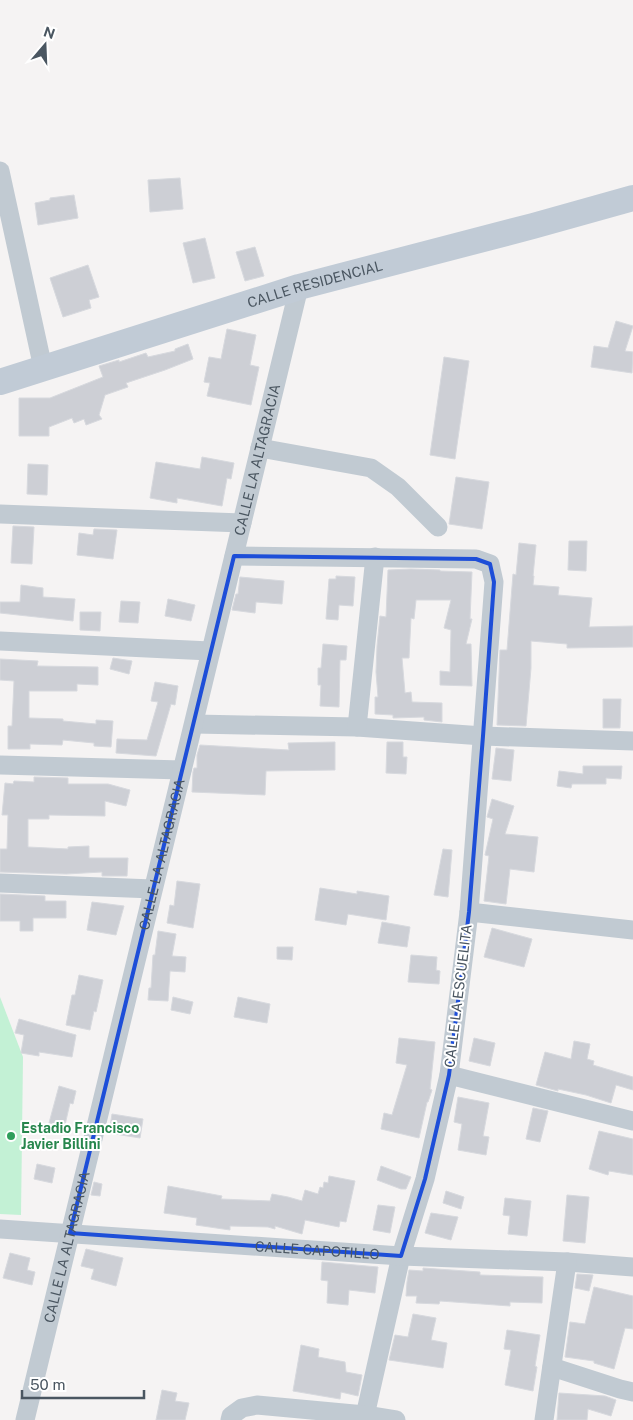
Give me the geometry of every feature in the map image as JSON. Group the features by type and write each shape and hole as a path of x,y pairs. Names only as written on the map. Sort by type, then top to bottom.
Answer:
{"main road":[{"name":"CALLE RESIDENCIAL","path":"0,382 299,287 633,198"}],"street":[{"path":"0,171 43,368"},
{"name":"CALLE LA ALTAGRACIA","path":"25,1420 299,287"},
{"path":"260,448 371,468 398,487 438,527"},
{"path":"0,514 242,523"},
{"path":"234,556 375,557 357,727"},
{"name":"CALLE LA ESCUELITA","path":"364,1418 401,1256 425,1179 449,1075 468,912 494,582 490,564 476,559 375,557"},
{"path":"0,641 210,651"},
{"path":"194,724 357,727 483,736 633,741"},
{"path":"0,765 182,770"},
{"path":"0,883 153,889"},
{"path":"468,912 633,930"},
{"path":"449,1075 633,1121"},
{"name":"CALLE CAPOTILLO","path":"0,1229 401,1256 567,1262 633,1268"},
{"path":"544,1420 567,1262"},
{"path":"552,1367 620,1390 633,1392"},
{"path":"236,1414 257,1405 396,1420"}],"highlighted area":[{"path":"234,556 476,559 490,564 494,582 469,912 449,1075 425,1179 401,1256 70,1233"}],"green space":[{"name":"Estadio Francisco Javier Billini","path":"0,997 23,1057 21,1215 0,1214"}],"building":[{"path":"180,178 183,209 150,212 148,180"},
{"path":"74,195 78,218 38,225 35,203 50,200 50,198"},
{"path":"205,238 215,278 193,283 183,243"},
{"path":"255,247 264,276 245,281 236,252"},
{"path":"88,265 99,297 89,300 91,308 63,317 50,278"},
{"path":"616,321 633,326 625,351 633,352 632,373 591,367 594,346 608,348"},
{"path":"227,329 256,335 250,365 259,367 251,405 207,396 210,383 204,382 209,357 221,359"},
{"path":"188,344 193,359 126,383 128,387 105,395 99,415 102,419 86,425 84,419 74,423 72,418 49,427 49,436 19,436 19,398 50,398 103,377 99,366 146,353 148,357 175,351 175,349"},
{"path":"444,357 469,361 455,459 430,455"},
{"path":"202,457 234,463 231,479 227,478 222,506 177,498 177,503 150,498 156,462 200,469"},
{"path":"28,464 48,465 47,495 27,494"},
{"path":"456,477 489,482 482,529 449,524"},
{"path":"13,526 34,527 32,564 11,563"},
{"path":"94,529 117,530 113,559 77,555 79,533 93,535"},
{"path":"569,541 587,541 586,571 568,570"},
{"path":"519,543 536,545 533,585 559,587 558,595 592,598 589,627 633,626 633,647 567,648 567,644 531,641 531,668 526,726 497,725 500,650 507,650 513,574 516,575"},
{"path":"411,569 472,572 470,619 472,619 466,644 471,644 472,686 440,685 440,671 450,672 451,630 444,628 451,600 416,600 414,619 411,618 409,658 402,658 405,693 411,692 412,702 442,703 442,722 424,720 424,717 393,718 393,715 375,714 375,697 378,697 376,672 377,646 380,616 386,617 388,570"},
{"path":"336,576 355,577 353,606 339,605 338,620 326,619 329,579 336,579"},
{"path":"240,577 284,581 282,604 256,602 255,613 232,610 236,594 238,594"},
{"path":"21,585 43,588 43,597 75,599 73,621 0,613 0,602 20,602"},
{"path":"168,599 195,605 191,621 165,616"},
{"path":"121,601 140,602 138,623 119,622"},
{"path":"80,612 101,612 100,631 80,630"},
{"path":"323,644 347,646 346,660 340,660 339,707 320,706 321,685 318,685 318,668 321,668"},
{"path":"113,658 132,661 129,674 110,669"},
{"path":"0,659 38,661 37,666 98,667 98,685 77,684 77,691 29,691 29,718 63,719 63,721 96,724 96,720 113,721 111,747 94,746 94,743 63,740 62,745 30,744 30,749 8,749 8,726 12,726 14,681 0,680"},
{"path":"155,682 178,686 175,705 171,704 156,756 116,753 117,739 147,740 158,702 151,701"},
{"path":"603,699 621,699 620,728 603,728"},
{"path":"335,742 335,770 266,771 265,795 192,792 193,772 194,768 197,768 197,755 200,745 289,750 288,743"},
{"path":"387,742 403,742 403,757 407,757 406,774 386,773"},
{"path":"496,748 514,750 511,781 492,779"},
{"path":"583,766 622,766 621,779 606,778 606,784 572,784 571,788 557,786 559,771 583,774"},
{"path":"34,777 68,778 68,784 108,784 130,790 126,806 105,801 105,816 49,815 49,819 28,819 28,847 68,849 68,847 89,846 89,858 128,858 127,876 102,876 102,872 66,874 0,872 0,849 7,849 8,815 2,815 5,783 13,784 14,781 34,782"},
{"path":"492,799 514,806 505,834 538,837 534,872 510,869 506,904 484,901 489,856 485,855 493,819 487,817"},
{"path":"443,849 452,850 448,897 434,895"},
{"path":"177,881 200,884 193,928 167,923 170,905 174,906"},
{"path":"320,888 357,894 357,891 389,896 386,920 348,914 346,925 315,920"},
{"path":"0,894 45,896 45,901 66,901 66,918 33,918 33,931 20,931 20,921 0,921"},
{"path":"92,902 124,906 116,935 87,930"},
{"path":"382,922 410,927 407,947 378,943"},
{"path":"492,928 532,939 524,967 484,957"},
{"path":"158,931 176,934 172,956 186,957 185,972 170,971 168,1001 148,1000 149,988 151,988 153,955 155,955"},
{"path":"277,947 293,947 292,960 277,959"},
{"path":"411,955 437,957 436,970 440,971 439,984 408,982"},
{"path":"79,975 103,980 90,1030 66,1025 72,995 75,995"},
{"path":"173,997 193,1002 190,1014 171,1010"},
{"path":"238,997 270,1004 267,1023 234,1017"},
{"path":"19,1019 76,1035 72,1057 39,1052 39,1056 21,1053 24,1035 15,1033"},
{"path":"399,1038 435,1042 430,1089 432,1090 427,1102 419,1138 381,1129 384,1113 392,1115 407,1065 396,1063"},
{"path":"474,1038 495,1043 490,1066 469,1061"},
{"path":"574,1041 590,1044 587,1059 594,1061 593,1065 633,1077 633,1090 616,1085 611,1103 586,1095 558,1089 558,1091 536,1085 545,1052 571,1059"},
{"path":"59,1086 76,1091 73,1104 70,1103 65,1125 49,1123"},
{"path":"458,1097 489,1103 483,1136 489,1137 486,1155 458,1150 462,1124 454,1122"},
{"path":"533,1108 548,1111 540,1142 526,1139"},
{"path":"112,1114 143,1119 140,1138 109,1133"},
{"path":"599,1131 633,1139 633,1175 609,1171 608,1175 589,1169"},
{"path":"37,1164 55,1168 52,1183 34,1179"},
{"path":"381,1166 411,1177 406,1189 377,1180"},
{"path":"329,1176 355,1181 346,1222 340,1221 339,1227 305,1220 302,1234 275,1226 275,1229 268,1227 230,1226 230,1230 196,1225 197,1218 164,1213 168,1186 222,1196 221,1199 270,1201 272,1194 302,1201 305,1190 318,1194 320,1187 323,1188 324,1182 328,1183"},
{"path":"94,1182 102,1184 100,1196 91,1195"},
{"path":"446,1191 464,1197 461,1209 443,1203"},
{"path":"567,1195 589,1197 585,1243 563,1241"},
{"path":"505,1198 531,1201 527,1236 508,1234 510,1216 503,1215"},
{"path":"378,1205 395,1207 390,1233 373,1230"},
{"path":"431,1213 458,1217 451,1240 425,1233"},
{"path":"86,1249 123,1258 116,1286 91,1279 94,1269 81,1266"},
{"path":"10,1253 30,1258 27,1270 35,1272 32,1285 3,1278"},
{"path":"322,1262 378,1267 375,1293 349,1290 348,1305 327,1303 328,1281 321,1280"},
{"path":"423,1268 480,1272 480,1275 543,1277 542,1303 510,1302 510,1306 440,1301 439,1304 416,1303 417,1296 406,1296 409,1270 423,1271"},
{"path":"577,1274 593,1275 589,1291 575,1288"},
{"path":"594,1287 633,1296 633,1329 625,1328 614,1369 594,1363 594,1361 565,1357 570,1322 585,1324"},
{"path":"413,1314 436,1318 431,1340 447,1343 443,1368 389,1360 395,1335 408,1337"},
{"path":"507,1330 540,1335 533,1391 505,1385 511,1350 504,1349"},
{"path":"301,1345 319,1349 318,1357 345,1362 346,1372 362,1375 358,1396 341,1392 340,1399 293,1391"},
{"path":"162,1390 177,1393 175,1401 189,1403 185,1420 156,1420"},
{"path":"559,1393 605,1396 616,1400 611,1416 588,1409 587,1420 557,1420"}],"place":[{"name":"Estadio Francisco Javier Billini","path":"11,1136"}]}
